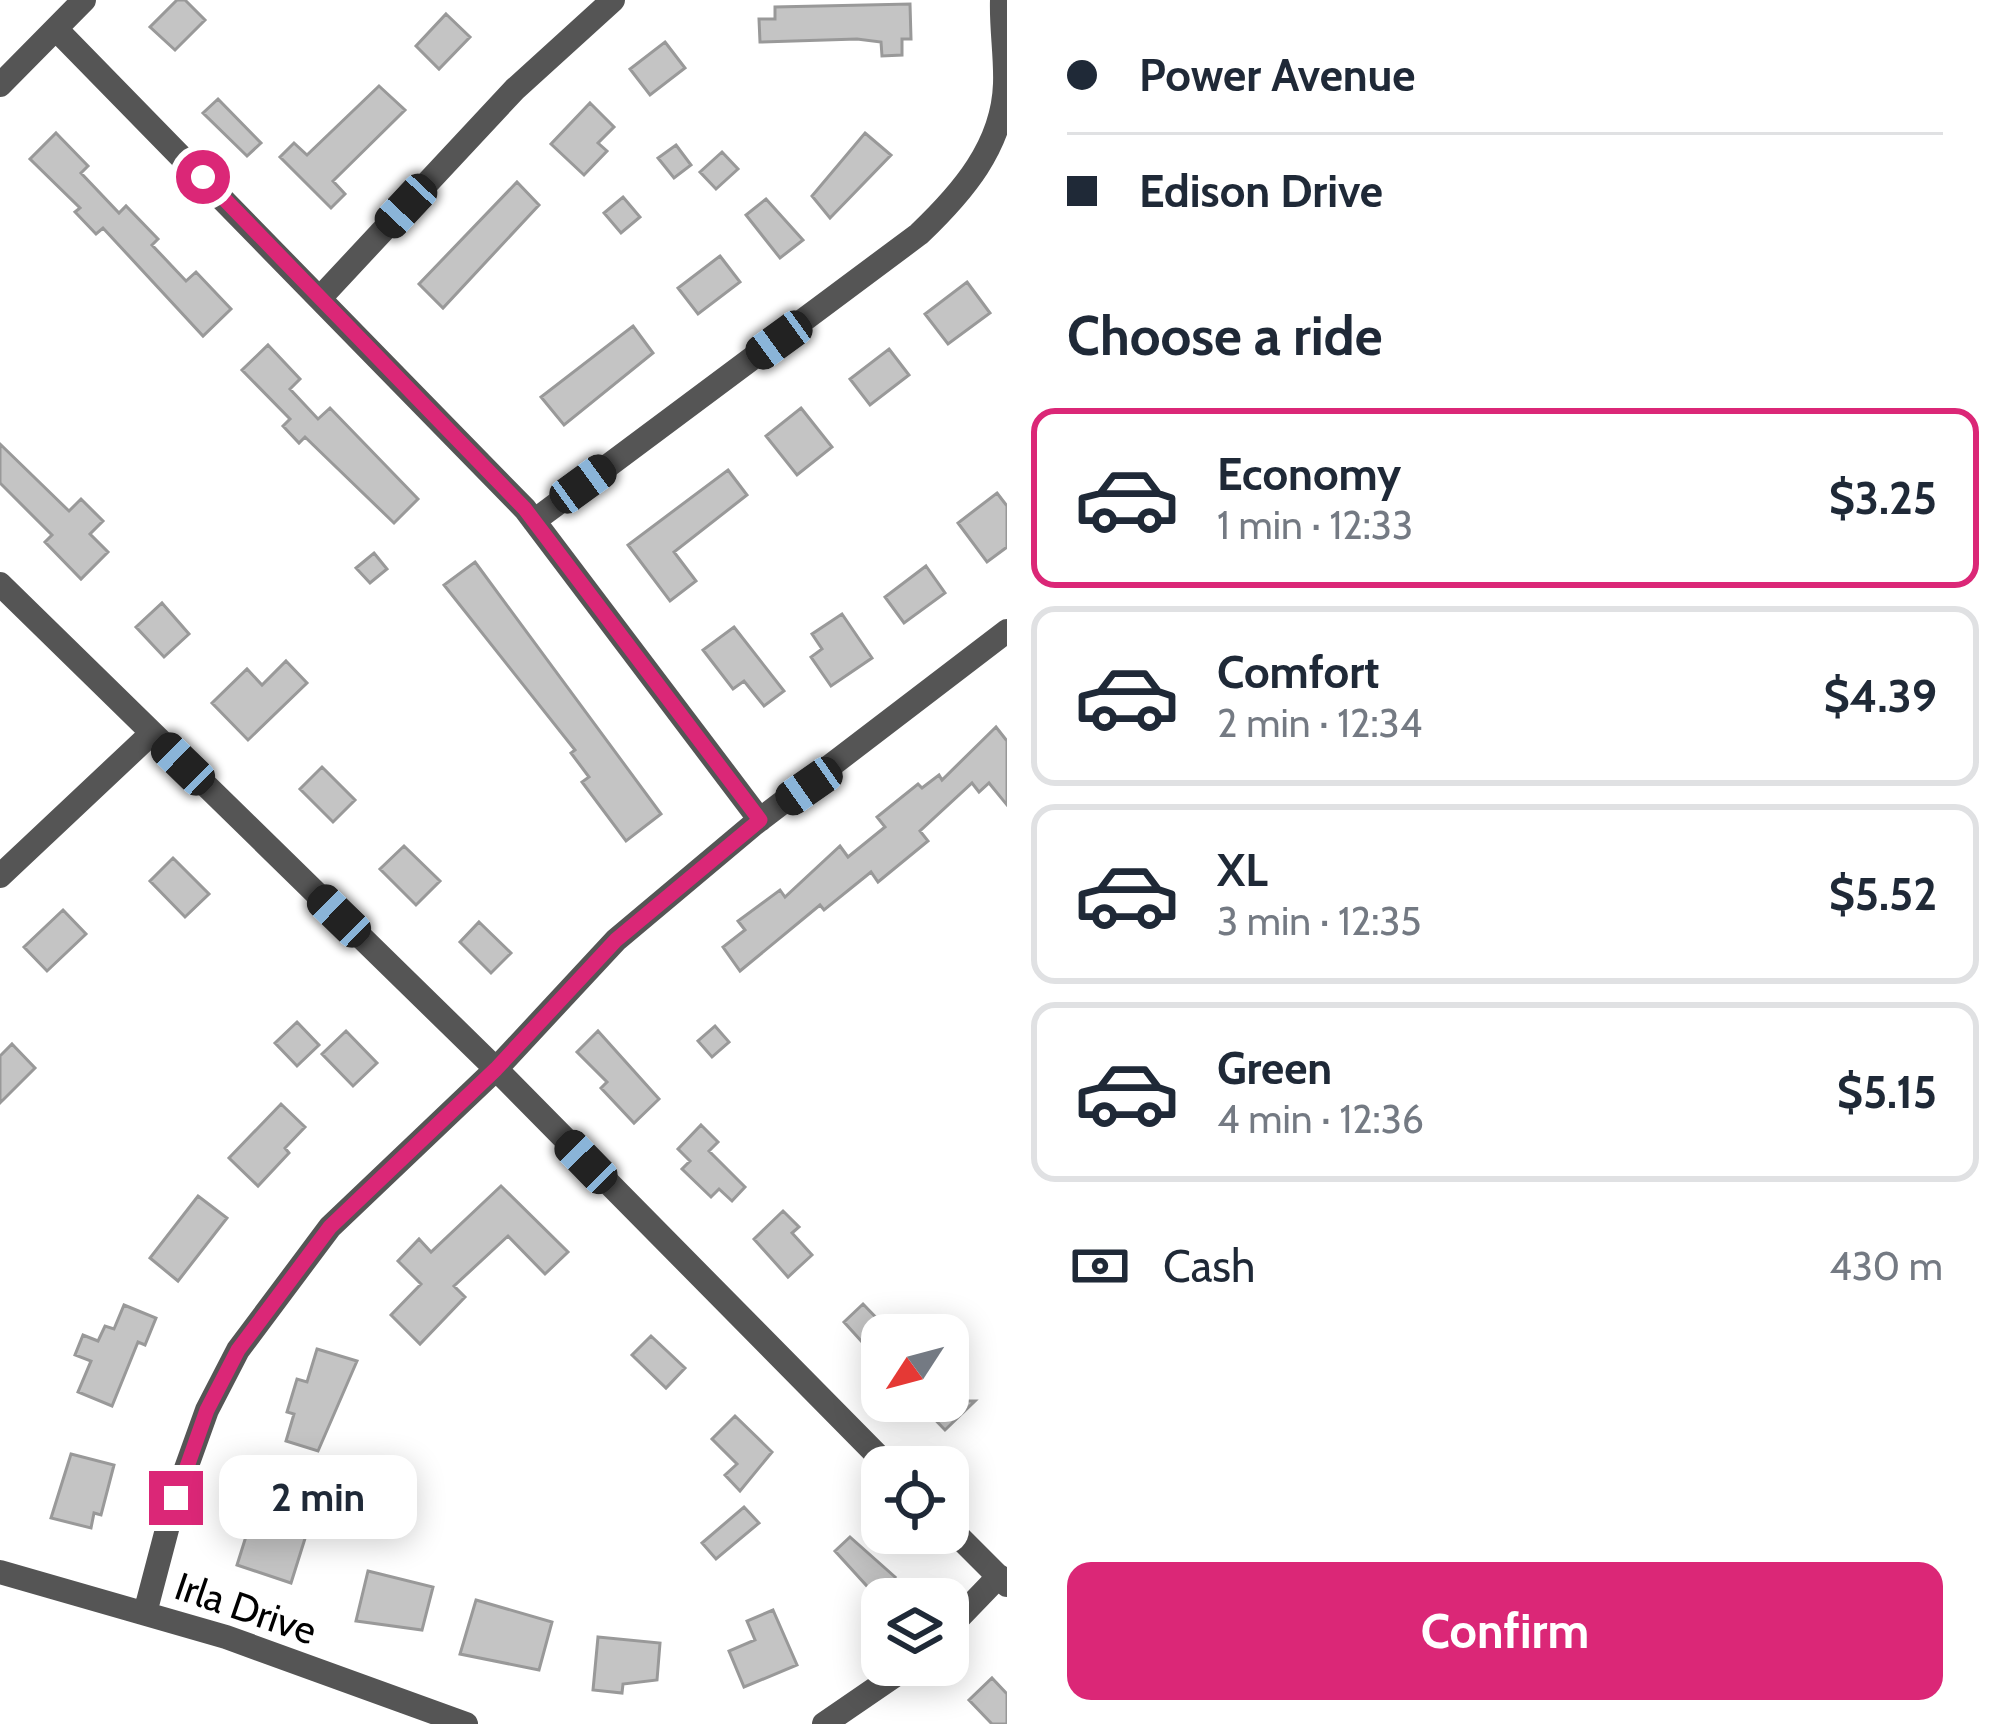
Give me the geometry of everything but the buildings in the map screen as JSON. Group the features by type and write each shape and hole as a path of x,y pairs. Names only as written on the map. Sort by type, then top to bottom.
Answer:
{"street":[{"path":"0,85 84,0"},
{"path":"320,298 515,89 613,0"},
{"path":"534,521 920,234 952,202 981,164 1000,120 1005,85 1002,0"},
{"path":"56,29 534,521 760,820"},
{"path":"0,584 496,1069 868,1446"},
{"path":"145,1613 183,1476 207,1410 238,1350 330,1227 496,1069 616,940 760,820 1007,631"},
{"path":"0,876 152,733"},
{"path":"969,1547 1003,1580 969,1610"},
{"name":"Irla Drive","path":"0,1572 145,1613 466,1724"},
{"path":"824,1724 879,1686"}],"route":[{"path":"176,1498 207,1410 238,1350 330,1227 496,1069 616,940 760,820 525,509 203,177"}]}
